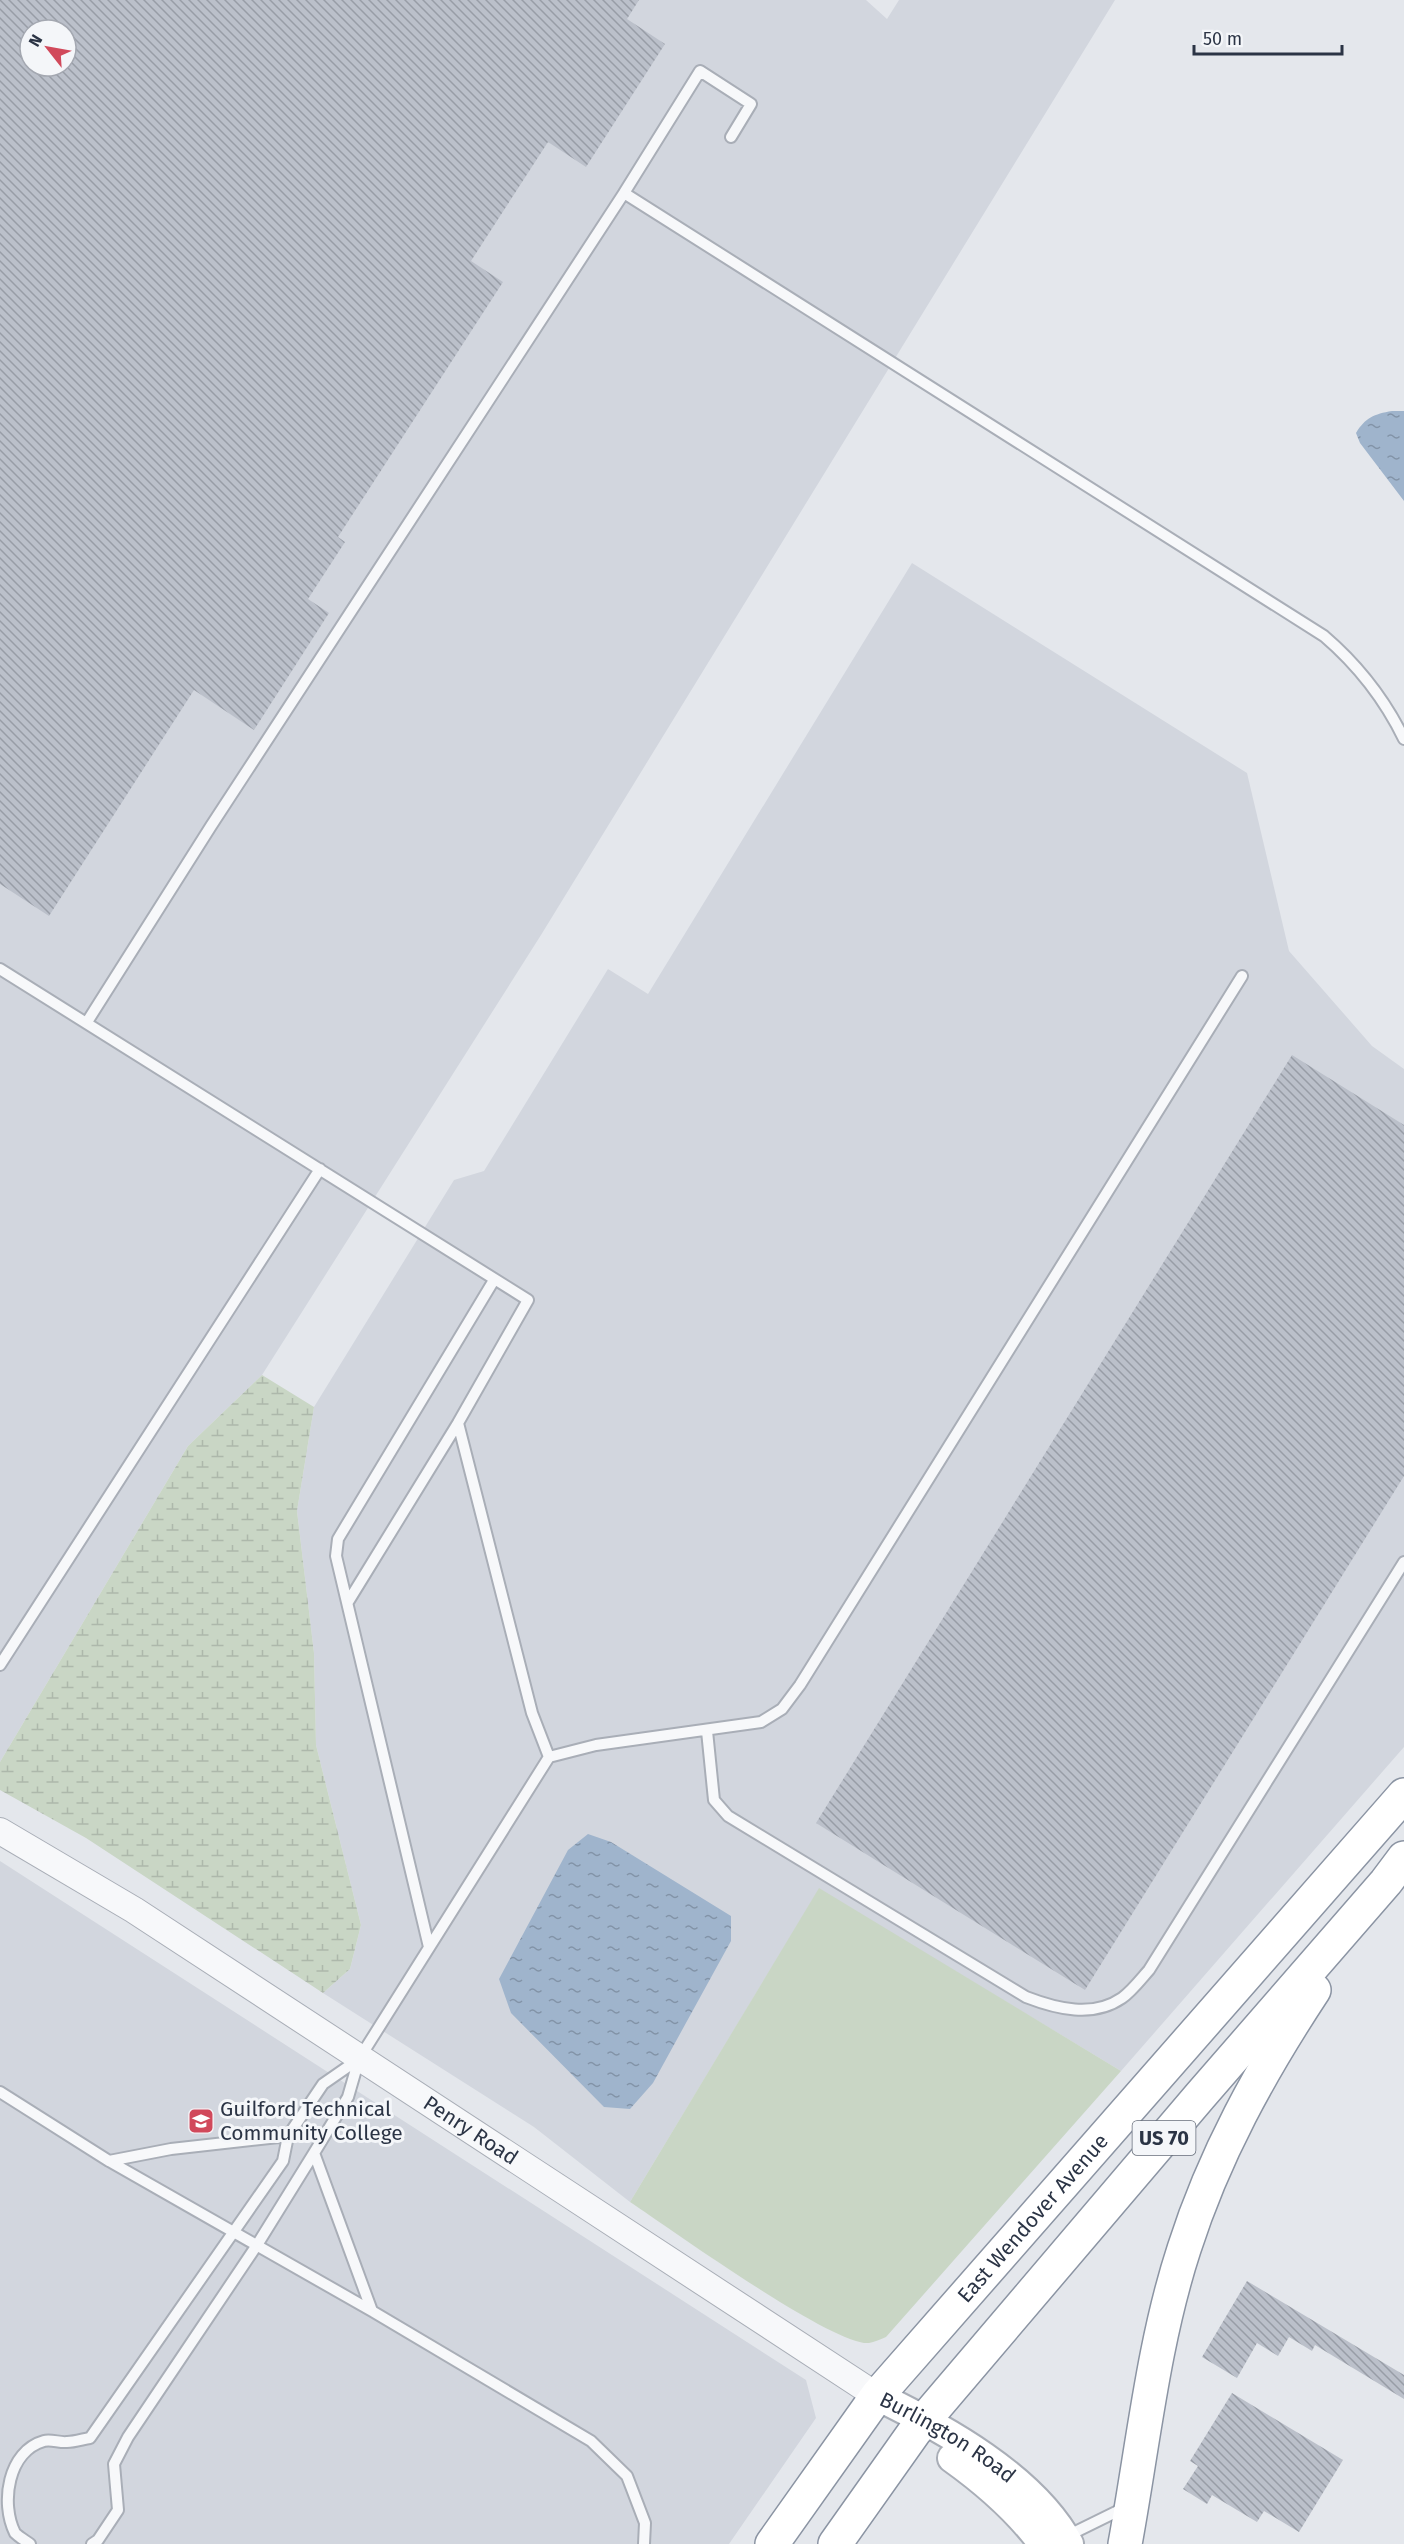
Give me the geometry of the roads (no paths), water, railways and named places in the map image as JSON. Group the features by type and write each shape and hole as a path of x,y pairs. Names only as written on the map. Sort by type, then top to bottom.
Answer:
{"highway":[{"name":"East Wendover Avenue","path":"772,2544 877,2396 1404,1795"},
{"name":"US 70","path":"835,2544 920,2425 1395,1870"},
{"path":"1125,2544 1172,2292 1183,2251 1214,2167 1231,2127 1279,2043 1395,1870"}],"main road":[{"name":"Burlington Road","path":"877,2396 920,2425 1026,2521 1059,2542"}],"street":[{"name":"Penry Road","path":"0,1832 134,1910 877,2396"}],"lane":[{"path":"87,1022 211,826 624,193 700,71 751,104 731,136"},
{"path":"624,193 1324,636 1350,658 1373,686 1404,739"},
{"path":"0,969 528,1300 458,1423 348,1602"},
{"path":"92,2544 98,2540 118,2510 114,2464 118,2455 257,2245 314,2153 348,2097 359,2059 549,1757 596,1744 761,1722 782,1709 800,1685 1242,976"},
{"path":"0,1665 320,1169"},
{"path":"429,1947 336,1556 338,1539 494,1280"},
{"path":"458,1423 532,1713 549,1757"},
{"path":"707,1731 714,1800 728,1816 1026,1997 1049,2006 1075,2010 1103,2007 1123,1997 1149,1970 1404,1562"},
{"path":"30,2544 15,2533 5,2508 5,2485 12,2466 28,2449 46,2440 68,2442 90,2438 283,2161 288,2136 323,2084 359,2059"},
{"path":"0,2092 109,2161 372,2311 591,2441 627,2476 645,2523 644,2544"},
{"path":"109,2161 171,2149 288,2136"},
{"path":"314,2153 372,2311"},
{"path":"1059,2542 1132,2504"}],"water":[{"path":"1392,411 1404,411 1404,501 1360,443 1356,433 1371,418"},
{"path":"588,1834 611,1842 731,1916 731,1941 653,2083 630,2109 604,2107 511,2013 499,1979 568,1850"}],"place":[{"name":"Guilford Technical Community College","path":"201,2121"}]}
